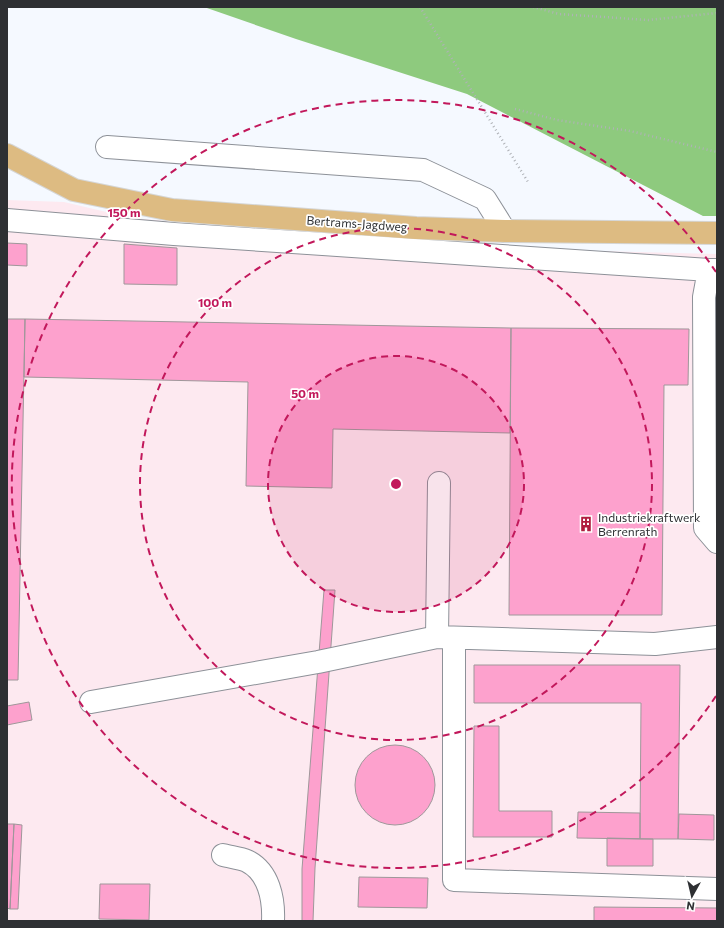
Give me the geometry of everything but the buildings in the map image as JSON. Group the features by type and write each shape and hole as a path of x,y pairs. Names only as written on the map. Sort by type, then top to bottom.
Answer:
{"main road":[{"name":"Bertrams-Jagdweg","path":"7,155 74,190 172,210 416,228 504,231 717,233"}],"lane":[{"path":"107,147 423,170 485,199 504,231"},
{"path":"7,220 182,235 713,270 704,297 705,528 717,542"},
{"path":"439,483 454,880 717,889"},
{"path":"91,702 446,638 655,644 717,637"},
{"path":"223,855 248,862 261,872 269,886 273,903 274,921"}],"path":[{"path":"420,7 528,182"},
{"path":"533,7 559,14 648,20 717,13"},
{"path":"515,109 557,120 630,131 717,152"}],"shaded area":[{"path":"7,200 64,202 132,218 476,248 717,254 717,921 7,921"}],"green space":[{"path":"204,7 717,7 717,216 703,216 467,94 296,39"}],"place":[{"name":"Industriekraftwerk Berrenrath","path":"586,524"}]}
